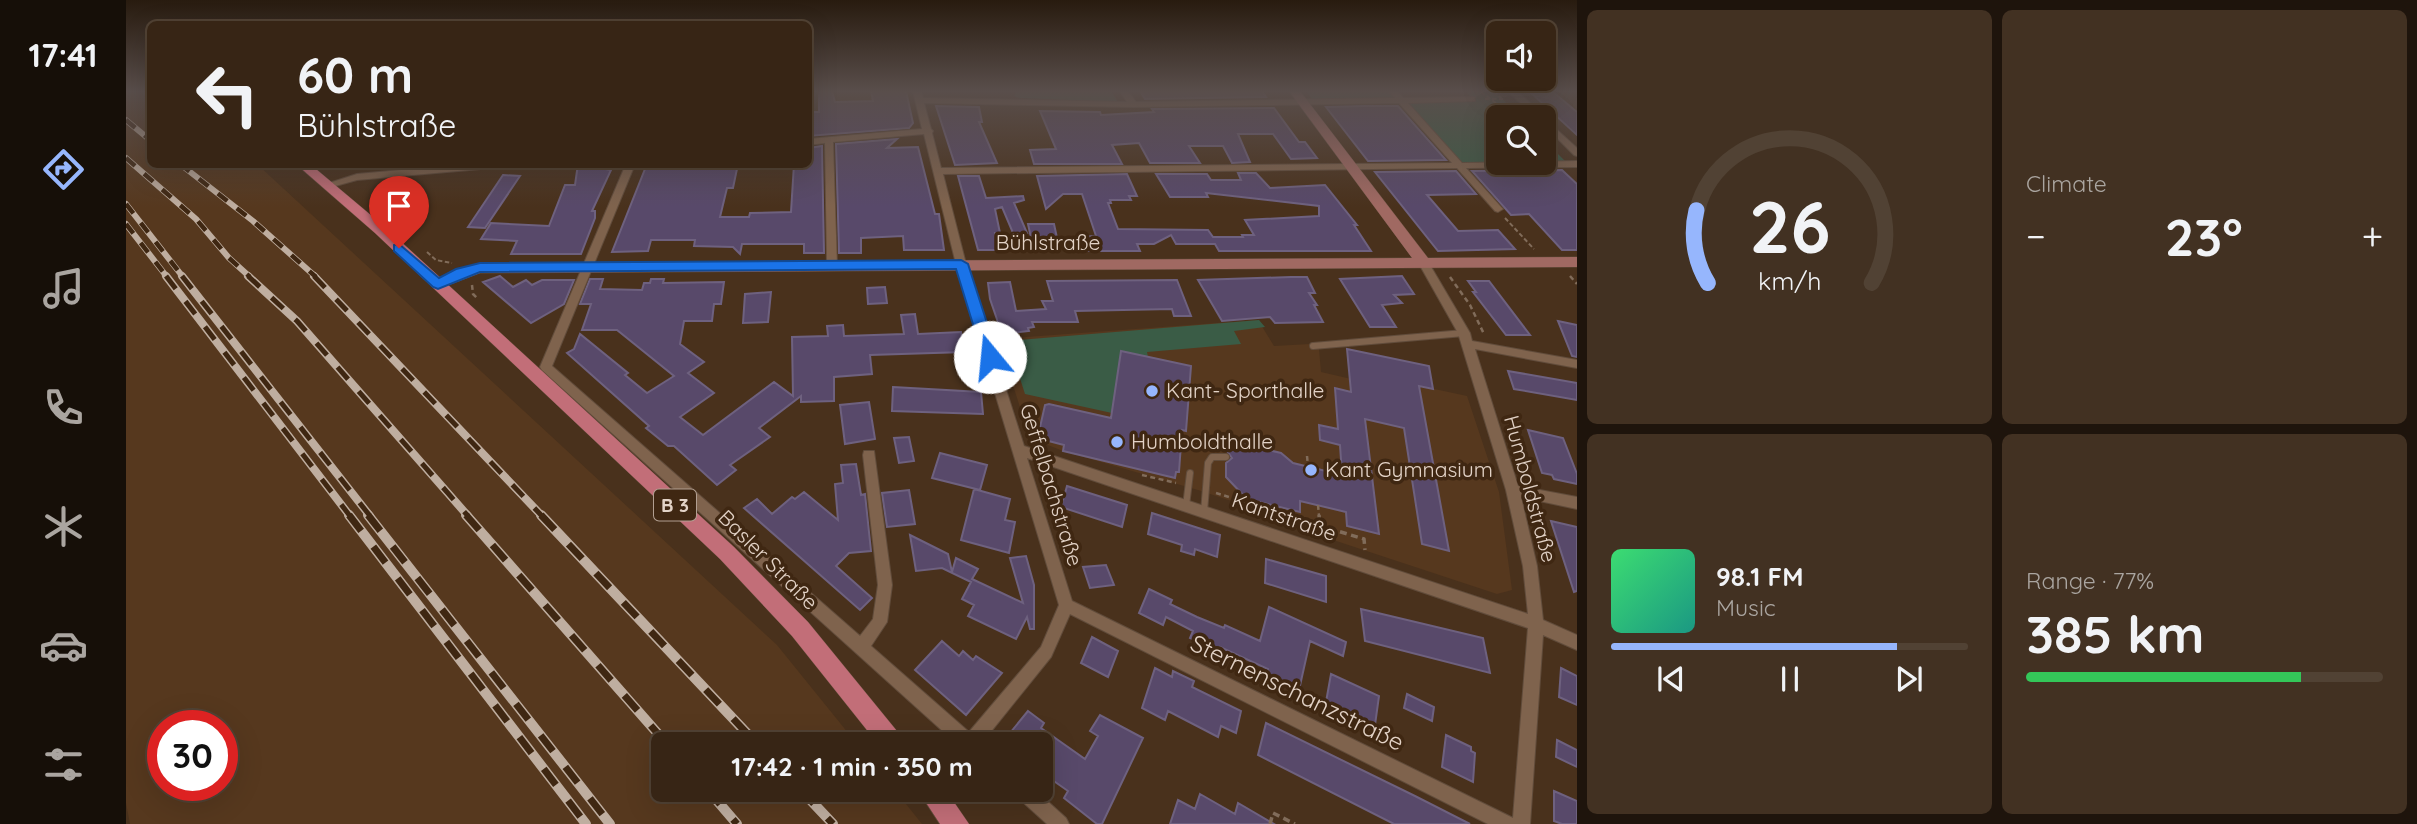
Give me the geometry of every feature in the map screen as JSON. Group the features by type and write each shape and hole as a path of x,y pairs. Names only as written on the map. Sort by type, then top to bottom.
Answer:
{"main road":[{"name":"B 3","path":"307,168 438,284"},
{"name":"Basler Straße","path":"438,284 488,334 727,553 800,629 884,732"},
{"path":"939,802 956,824"}],"street":[{"path":"1323,129 1430,262"},
{"path":"1426,129 1498,209"},
{"path":"812,142 929,131"},
{"name":"Geffelbachstraße","path":"929,131 961,264 1066,605"},
{"path":"1556,133 1577,153"},
{"path":"829,140 832,266"},
{"path":"939,171 1577,164"},
{"path":"328,185 357,177 458,168"},
{"path":"629,168 546,367 957,732"},
{"name":"Bühlstraße","path":"438,284 461,272 480,268 1430,262 1545,262 1575,265"},
{"name":"Humboldstraße","path":"1430,262 1466,339 1513,490 1530,566 1536,624 1521,824"},
{"path":"1466,339 1490,348 1577,364"},
{"name":"Kantstraße","path":"1020,450 1536,624 1577,643"},
{"path":"861,647 880,622 886,585 869,455"},
{"path":"1513,490 1577,503"},
{"path":"980,732 1046,652 1066,605"},
{"name":"Sternenschanzstraße","path":"1066,605 1507,824"},
{"path":"1035,802 1060,824"}],"lane":[{"path":"1313,345 1466,339"},
{"path":"1204,513 1208,463 1212,457 1226,457"},
{"path":"1186,506 1190,474"}],"path":[{"path":"1498,209 1545,262"},
{"path":"1430,262 1470,305 1490,348"},
{"path":"1262,438 1262,448"},
{"path":"1307,456 1308,467"},
{"path":"1139,474 1206,490 1364,539 1366,567"},
{"path":"1318,505 1322,552"},
{"path":"1270,824 1273,813 1294,824"}],"shaded area":[{"path":"126,129 147,129 147,168 261,168 777,645 847,732 651,732 651,802 904,802 922,824 130,824 126,803"},
{"name":"Kant Gymnasium","path":"1258,320 1274,346 1310,344 1319,349 1321,372 1360,381 1360,373 1467,396 1499,492 1512,590 1497,594 1309,532 1310,527 1198,490 1063,451 1030,438 998,339"}],"green space":[{"path":"1426,129 1486,129 1486,166 1459,166"},
{"path":"1556,152 1569,165 1556,165"},
{"path":"1259,320 1265,327 1234,331 1241,344 1147,352 1148,357 1121,351 1112,413 1025,394 1008,341"}],"building":[{"path":"812,129 891,129 812,136"},
{"path":"944,129 982,129 997,163 955,165"},
{"path":"1048,129 1290,129 1299,142 1305,142 1317,158 1291,159 1273,134 1238,134 1250,162 1232,163 1223,146 1189,146 1200,163 1150,163 1139,143 1112,145 1122,164 1034,164 1030,150 1056,149"},
{"path":"1343,129 1419,129 1446,160 1368,161"},
{"path":"897,139 887,148 918,147 935,214 939,214 944,250 904,250 903,236 861,238 861,253 839,253 836,144"},
{"path":"822,146 824,253 804,253 804,244 742,244 740,254 733,247 694,246 695,240 651,240 648,251 612,252 645,168 737,168 733,188 727,188 720,217 791,212 794,168 812,168 812,147"},
{"path":"577,168 611,170 592,211 595,211 595,218 581,254 511,254 517,241 481,239 491,223 549,226 565,185 575,185"},
{"path":"1556,170 1562,170 1577,184 1577,250 1562,250 1529,214 1511,215 1472,171 1486,171 1486,175 1556,175"},
{"path":"1456,171 1476,194 1427,195 1458,231 1498,230 1515,249 1438,251 1375,172"},
{"path":"1238,173 1256,173 1270,188 1325,185 1357,225 1354,225 1371,251 1219,251 1215,244 1176,244 1171,235 1154,244 1137,244 1140,251 1082,251 1078,237 1096,236 1082,194 1063,194 1046,209 1037,176 1127,174 1137,196 1129,196 1131,200 1110,200 1111,203 1108,203 1118,229 1208,230 1213,237 1243,237 1242,235 1254,235 1245,220 1319,216 1319,206 1206,193 1208,197 1170,197 1156,174 1207,174 1211,180 1241,180"},
{"path":"503,175 520,176 485,228 468,227"},
{"path":"958,176 979,176 986,198 1023,196 1024,200 1014,203 1027,233 1013,233 1002,207 995,209 1000,233 995,233 998,250 978,250"},
{"path":"1028,224 1054,224 1059,247 1033,247"},
{"path":"500,276 513,287 526,280 532,285 542,280 574,280 564,304 531,323 483,282"},
{"path":"1402,276 1414,294 1394,295 1402,303 1382,305 1396,327 1370,327 1340,279"},
{"path":"1307,277 1315,293 1309,293 1323,322 1275,323 1270,317 1222,321 1198,280"},
{"path":"590,279 603,279 600,289 642,290 644,283 650,283 651,279 664,279 663,283 724,282 721,304 714,304 712,321 684,321 680,344 704,362 688,373 714,393 680,417 703,435 774,382 793,396 792,337 828,336 827,326 843,325 844,336 904,334 901,315 915,314 918,334 961,332 965,352 870,355 872,374 834,377 834,401 801,402 801,396 759,428 770,437 730,465 736,470 717,485 674,446 668,446 646,428 649,426 567,353 574,349 580,334 628,373 625,375 647,393 674,376 617,330 582,330 591,304 580,304"},
{"path":"1177,280 1191,316 1174,316 1172,309 1075,311 1078,322 1032,322 1034,327 1028,328 1029,331 1002,334 990,299 988,283 1010,282 1016,311 1046,309 1042,301 1053,301 1047,281"},
{"path":"1468,281 1489,281 1530,335 1506,335 1473,292 1476,292"},
{"path":"885,287 887,303 868,304 867,288"},
{"path":"771,292 768,322 743,323 745,294"},
{"path":"1558,321 1577,325 1577,357 1572,356"},
{"path":"1347,349 1429,366 1433,389 1419,386 1449,551 1422,544 1404,428 1365,419 1379,534 1347,526 1346,512 1300,501 1300,512 1247,499 1226,477 1226,463 1232,458 1227,451 1227,440 1281,453 1293,463 1342,475 1340,445 1320,440 1319,425 1338,429 1335,388 1351,392"},
{"path":"1121,351 1191,366 1186,431 1182,430 1179,472 1176,472 1175,478 1063,451 1064,445 1038,436 1045,405 1049,404 1111,418"},
{"path":"1508,371 1577,383 1577,400 1514,389"},
{"path":"893,387 981,392 983,414 892,411"},
{"path":"869,402 875,439 845,444 840,405"},
{"path":"1528,430 1563,438 1577,474 1577,484 1554,479 1552,475 1542,473"},
{"path":"909,437 914,461 899,463 894,438"},
{"path":"940,453 987,465 980,490 932,478"},
{"path":"856,464 861,495 865,494 871,551 849,553 836,566 872,598 860,610 744,508 757,499 772,514 792,497 795,499 804,492 838,520 835,484 843,483 841,465"},
{"path":"1067,486 1127,505 1122,527 1061,507"},
{"path":"974,489 1010,499 1005,520 1015,522 1009,553 961,540"},
{"path":"909,490 915,524 887,527 882,493"},
{"path":"1152,513 1220,535 1217,557 1195,549 1194,555 1181,551 1182,545 1148,534"},
{"path":"1551,521 1577,527 1577,591 1574,592"},
{"path":"910,535 948,554 952,572 956,558 978,569 972,579 1023,603 1010,558 1026,556 1034,585 1034,629 1030,629 1027,617 1016,639 968,616 974,605 962,599 971,582 942,568 916,571"},
{"path":"1266,559 1326,576 1326,602 1265,583"},
{"path":"1106,565 1114,585 1090,588 1083,567"},
{"path":"1149,589 1172,600 1170,604 1197,617 1224,628 1225,625 1260,641 1269,607 1346,642 1343,656 1310,641 1299,690 1267,674 1268,669 1220,647 1219,651 1190,638 1193,631 1166,617 1163,625 1139,613"},
{"path":"1361,609 1483,638 1490,673 1365,641"},
{"path":"1092,637 1118,651 1108,677 1081,663"},
{"path":"942,641 959,656 963,651 973,660 976,656 1002,673 966,715 915,670"},
{"path":"1155,668 1172,677 1173,671 1194,681 1192,687 1241,711 1236,733 1221,726 1218,737 1168,711 1165,720 1142,708"},
{"path":"1561,668 1577,676 1577,705 1559,697"},
{"path":"1331,674 1379,696 1375,725 1326,702"},
{"path":"1407,694 1434,707 1432,721 1404,708"},
{"path":"1028,711 1044,723 1041,728 1047,732 1011,732"},
{"path":"1100,715 1143,738 1102,824 1097,824 1064,798 1068,791 1053,780 1053,736 1085,759 1098,736 1090,731"},
{"path":"1266,723 1470,824 1394,824 1258,755"},
{"path":"1446,735 1471,747 1471,751 1475,753 1473,782 1442,767"},
{"path":"1557,740 1577,750 1577,767 1556,757"},
{"path":"1554,791 1577,801 1577,824 1554,821"},
{"path":"1200,794 1235,814 1238,803 1274,824 1170,824 1178,800 1195,809"}],"railway":[{"path":"137,129 147,138"},
{"path":"126,158 196,219 229,258 250,277"},
{"path":"185,168 253,221 316,277"},
{"path":"126,204 183,277"},
{"path":"126,224 167,277"},
{"path":"166,276 350,516"},
{"path":"182,276 370,516"},
{"path":"248,276 297,321 468,516"},
{"path":"314,276 542,516"},
{"path":"349,515 586,824"},
{"path":"368,515 610,824"},
{"path":"466,515 656,732"},
{"path":"541,515 746,732"},
{"path":"718,802 737,824"},
{"path":"812,802 833,824"}],"place":[{"name":"Kant- Sporthalle","path":"1152,391"},
{"name":"Humboldthalle","path":"1117,442"},
{"name":"Kant Gymnasium","path":"1311,470"}],"route":[{"path":"399,248 438,284 461,272 480,268 961,264 990,357"}]}
